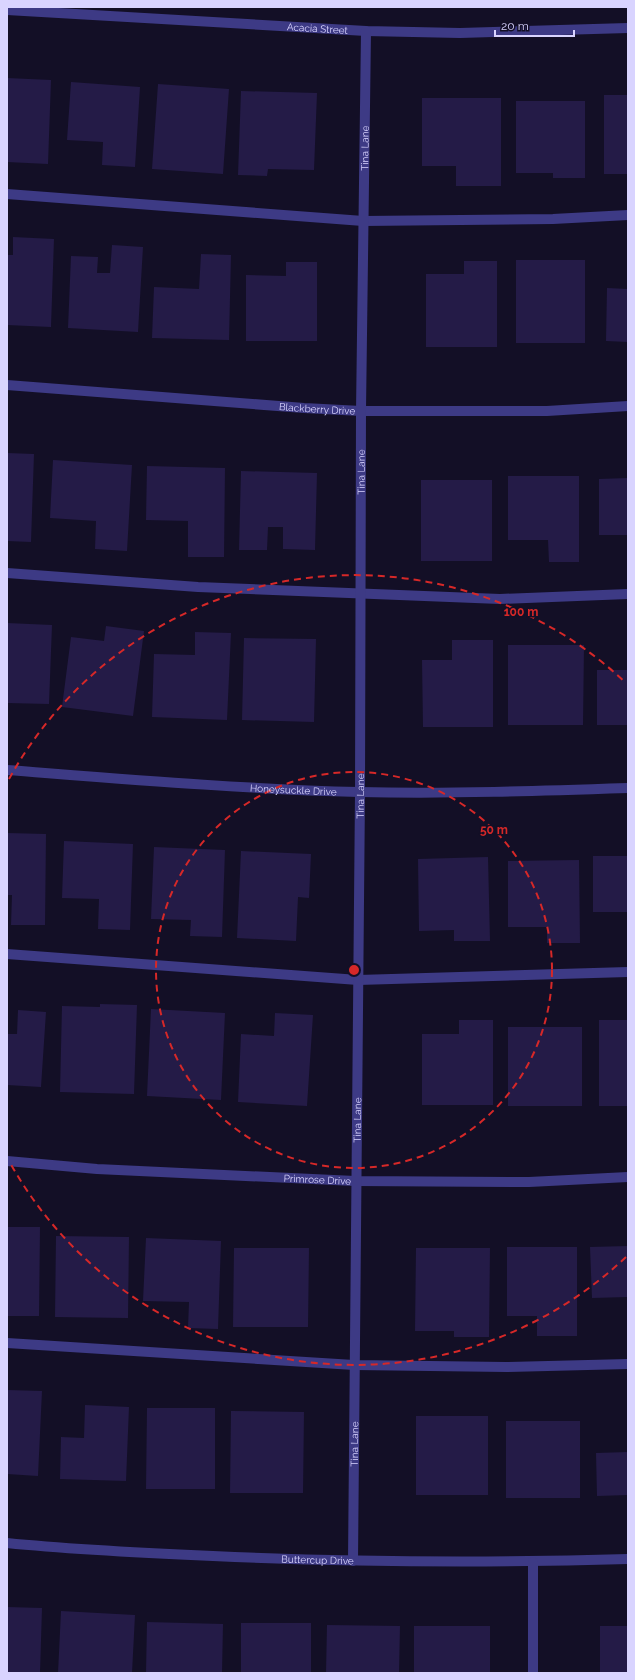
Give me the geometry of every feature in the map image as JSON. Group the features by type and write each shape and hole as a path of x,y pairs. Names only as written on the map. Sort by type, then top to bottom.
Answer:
{"street":[{"name":"Acacia Street","path":"7,10 366,31 460,33 628,28"},
{"name":"Tina Lane","path":"353,1561 355,1181 360,792 361,411 366,31"},
{"path":"7,194 363,221 554,219 628,215"},
{"name":"Blackberry Drive","path":"7,385 361,411 547,411 628,406"},
{"path":"7,573 198,587 500,599 628,594"},
{"name":"Honeysuckle Drive","path":"7,770 193,784 360,792 513,791 628,788"},
{"path":"7,954 358,980 628,972"},
{"name":"Primrose Drive","path":"7,1161 97,1169 355,1181 529,1182 628,1177"},
{"path":"7,1343 354,1365 506,1367 628,1364"},
{"name":"Buttercup Drive","path":"7,1543 85,1550 274,1559 533,1562 628,1559"},
{"path":"533,1562 533,1673"}],"building":[{"path":"7,78 51,80 48,164 7,162"},
{"path":"71,82 140,87 135,167 102,165 103,142 67,140"},
{"path":"158,84 229,89 223,174 152,169"},
{"path":"241,91 317,93 314,170 268,169 267,176 238,175"},
{"path":"604,95 628,95 628,174 604,174"},
{"path":"422,98 501,98 501,186 456,186 456,166 422,166"},
{"path":"516,101 585,101 585,178 553,178 553,173 516,173"},
{"path":"13,237 54,239 51,327 7,325 7,255 13,255"},
{"path":"112,245 143,247 138,332 68,328 71,256 98,257 97,273 110,273"},
{"path":"201,254 231,255 229,340 152,338 154,287 199,289"},
{"path":"516,260 585,260 585,343 516,343"},
{"path":"464,261 497,261 497,347 426,347 426,274 464,274"},
{"path":"286,262 317,262 317,341 246,341 246,275 286,276"},
{"path":"607,288 628,289 628,342 606,341"},
{"path":"7,453 34,454 31,542 7,541"},
{"path":"53,460 132,465 127,551 95,549 96,521 50,518"},
{"path":"147,466 225,468 224,557 188,557 188,521 146,520"},
{"path":"241,471 317,473 315,550 283,549 283,527 268,527 267,550 239,550"},
{"path":"508,476 579,476 579,562 549,562 548,540 508,540"},
{"path":"628,478 628,535 599,535 599,479"},
{"path":"421,480 492,480 492,561 421,561"},
{"path":"7,623 52,625 49,704 7,703"},
{"path":"106,626 144,631 133,716 62,707 71,637 104,641"},
{"path":"195,632 231,633 227,720 152,717 154,654 195,655"},
{"path":"244,638 316,639 314,722 242,720"},
{"path":"452,640 493,640 493,727 423,727 422,660 452,660"},
{"path":"508,645 584,645 583,725 508,725"},
{"path":"597,670 628,670 628,725 597,725"},
{"path":"7,833 46,834 45,925 11,925 12,895 7,895"},
{"path":"64,841 133,844 130,930 98,929 99,899 62,898"},
{"path":"154,847 225,850 222,937 190,936 191,920 151,919"},
{"path":"241,851 311,854 309,898 298,897 296,941 237,938"},
{"path":"593,856 628,856 628,912 593,912"},
{"path":"488,857 490,941 454,941 454,930 419,931 418,859"},
{"path":"579,860 580,943 547,943 547,927 508,927 508,861"},
{"path":"100,1004 137,1005 134,1094 60,1092 62,1006 100,1007"},
{"path":"151,1009 225,1013 221,1100 147,1096"},
{"path":"18,1010 46,1012 41,1087 7,1085 7,1034 17,1034"},
{"path":"275,1013 313,1015 307,1106 238,1102 241,1034 274,1036"},
{"path":"459,1020 493,1020 493,1105 422,1105 422,1034 459,1034"},
{"path":"599,1020 628,1020 628,1106 599,1106"},
{"path":"508,1027 582,1027 582,1106 508,1106"},
{"path":"7,1227 40,1227 39,1316 7,1316"},
{"path":"56,1236 129,1237 128,1318 55,1317"},
{"path":"146,1238 221,1241 218,1329 188,1328 189,1302 143,1301"},
{"path":"628,1246 628,1297 592,1298 590,1247"},
{"path":"507,1247 577,1247 577,1336 537,1336 537,1316 507,1316"},
{"path":"234,1248 309,1248 308,1327 233,1327"},
{"path":"416,1248 490,1248 489,1337 454,1337 454,1331 415,1331"},
{"path":"7,1390 42,1391 38,1476 7,1474"},
{"path":"85,1405 129,1407 126,1481 60,1479 61,1437 84,1438"},
{"path":"147,1408 215,1408 215,1489 146,1489"},
{"path":"231,1411 304,1412 303,1493 230,1493"},
{"path":"416,1416 488,1416 488,1495 416,1495"},
{"path":"506,1421 580,1421 580,1498 506,1498"},
{"path":"628,1452 628,1495 597,1496 596,1453"},
{"path":"7,1607 42,1608 40,1673 8,1673"},
{"path":"61,1611 135,1615 132,1673 58,1673"},
{"path":"147,1622 223,1624 222,1673 146,1673"},
{"path":"241,1623 311,1623 311,1673 241,1673"},
{"path":"327,1625 400,1626 399,1673 326,1673"},
{"path":"414,1626 490,1626 490,1673 414,1673"},
{"path":"600,1626 628,1626 628,1673 600,1673"}]}
